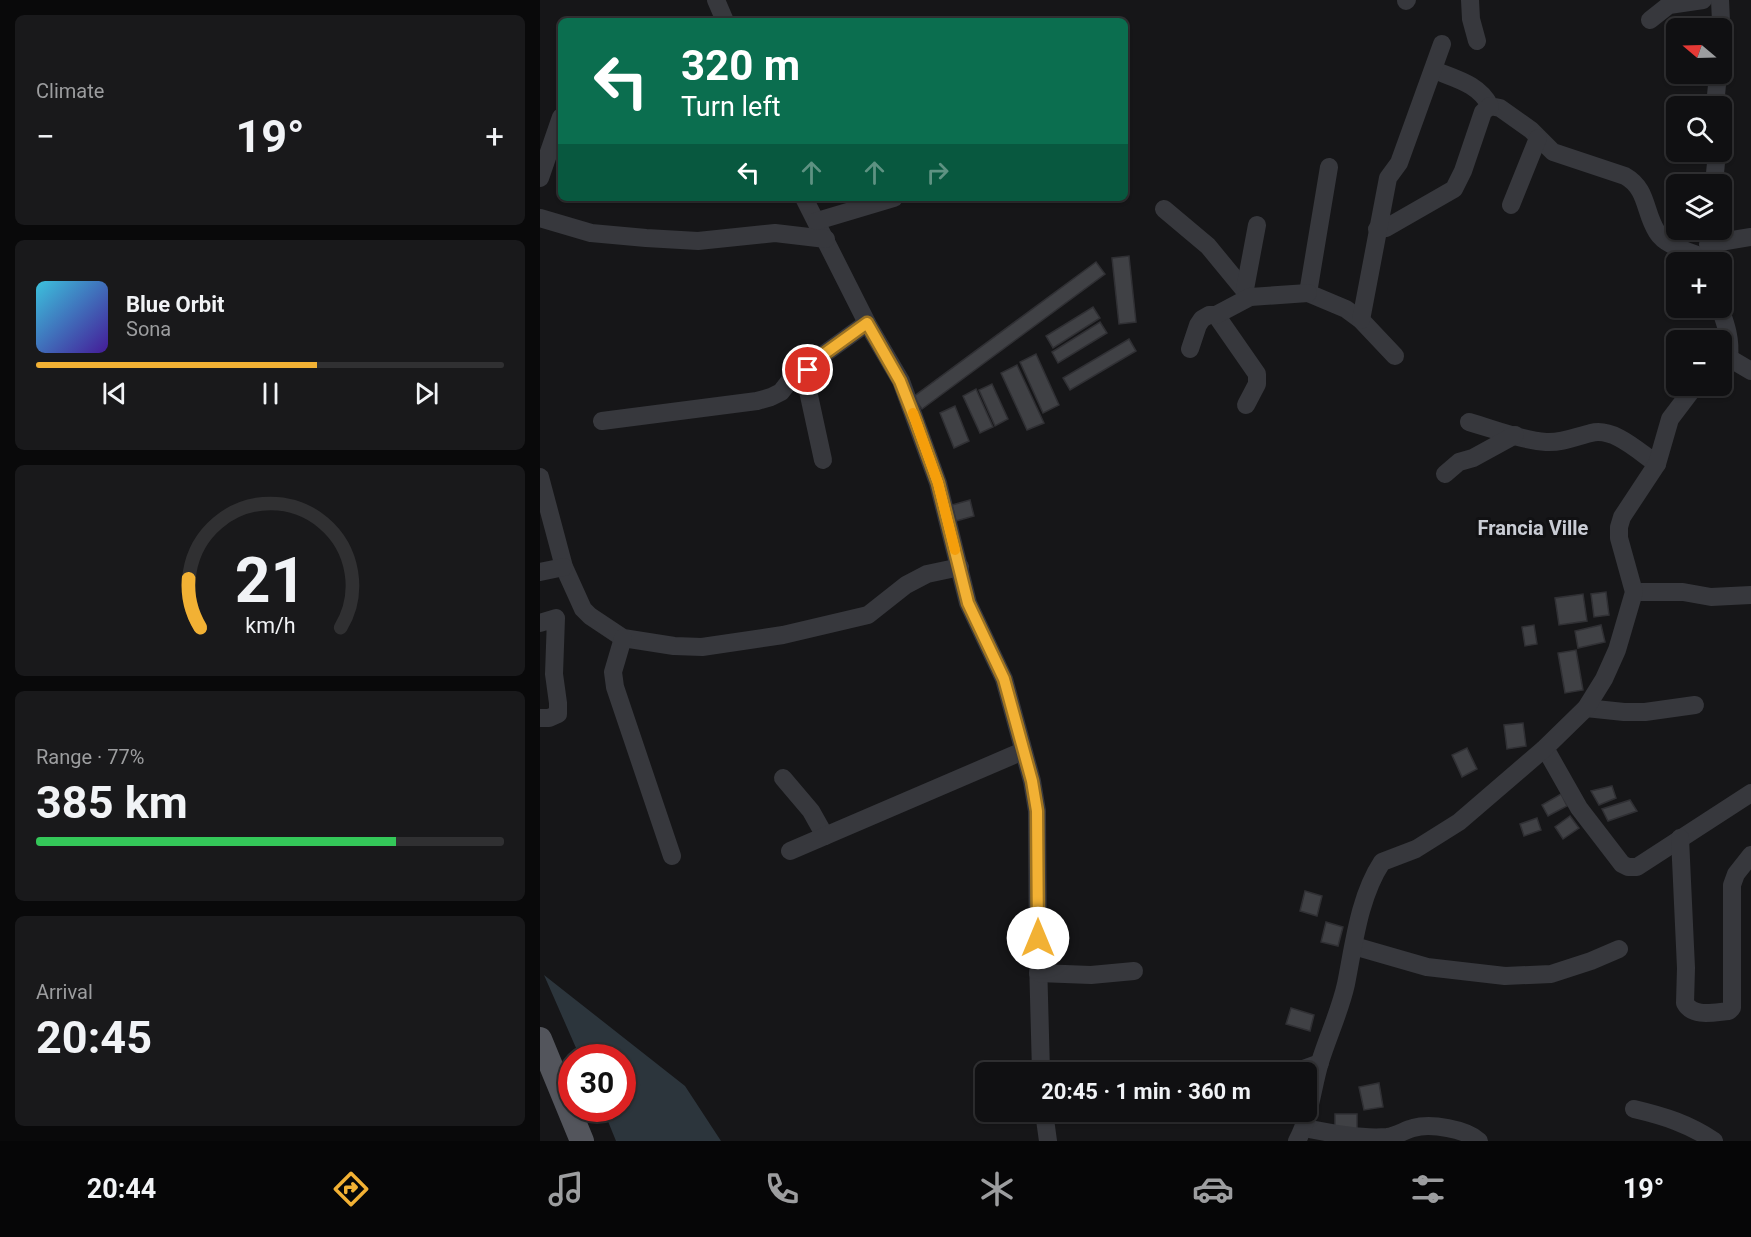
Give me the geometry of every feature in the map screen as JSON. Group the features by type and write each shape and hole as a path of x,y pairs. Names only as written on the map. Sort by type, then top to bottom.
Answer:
{"main road":[{"path":"540,1039 582,1141"},
{"path":"540,1081 565,1141"}],"street":[{"path":"716,0 724,18"},
{"path":"1470,0 1471,19 1477,41"},
{"path":"1650,20 1669,5 1703,0"},
{"path":"1720,0 1721,18"},
{"path":"1361,320 1388,178 1399,163 1442,44"},
{"path":"1434,70 1475,87 1485,96 1490,106"},
{"path":"1490,106 1500,108 1531,130 1553,152 1632,180 1639,186 1657,233 1666,242 1708,249 1751,237"},
{"path":"1377,229 1386,228 1454,189 1463,171 1483,112 1490,106"},
{"path":"540,178 558,126"},
{"path":"1511,205 1538,138"},
{"path":"1308,292 1329,167"},
{"path":"806,201 867,323 900,381 916,422 938,483 968,603 1004,679 1032,781 1037,811 1041,1062"},
{"path":"817,221 884,201"},
{"path":"1164,209 1208,246 1248,293"},
{"path":"540,218 591,233 646,238 698,241 775,233 826,239"},
{"path":"1248,293 1257,225"},
{"path":"1190,349 1202,319 1209,315 1216,315 1248,293 1308,292 1346,309 1361,320 1395,356"},
{"path":"1216,315 1257,374 1257,384 1246,405"},
{"path":"823,460 805,377 813,362 867,323"},
{"path":"1732,363 1751,370"},
{"path":"602,421 757,401 781,392 791,379 808,370"},
{"path":"1479,1141 1474,1136 1457,1129 1416,1127 1388,1137 1300,1134 1320,1063 1343,997 1353,946 1368,892 1382,862 1416,849 1460,822 1545,748 1586,708 1604,679 1617,650 1634,592 1619,538 1619,527 1622,517 1657,464 1670,419 1687,396"},
{"path":"1469,422 1531,441 1563,442 1594,432 1611,435 1621,439 1657,464"},
{"path":"1445,474 1460,462 1473,458 1515,435"},
{"path":"540,477 564,567 583,609 623,638 674,646 702,647 783,635 868,615 906,585 927,574 960,567"},
{"path":"540,572 564,567"},
{"path":"1634,592 1683,592 1711,597 1751,595"},
{"path":"540,718 549,718 558,714 548,620 583,609"},
{"path":"623,638 613,672 615,687 672,856"},
{"path":"1586,708 1645,712 1695,705"},
{"path":"1545,748 1579,808 1622,864 1628,867 1637,867 1751,793"},
{"path":"790,850 1023,751"},
{"path":"783,778 811,812 825,836"},
{"path":"1680,838 1686,968 1685,1003 1687,1007 1697,1012 1729,1011 1732,1008 1732,885 1736,874 1751,855"},
{"path":"1353,946 1427,968 1505,976 1551,974 1619,949"},
{"path":"1038,973 1090,975 1134,971"},
{"path":"1634,1109 1669,1117 1702,1132 1714,1141"},
{"path":"1045,1122 1048,1141"}],"shaded area":[{"path":"544,975 632,1044 574,1044"},
{"path":"636,1047 685,1086 721,1141 616,1141 608,1122 636,1122"}],"building":[{"path":"1129,256 1136,322 1119,324 1112,258"},
{"path":"1096,262 1105,274 922,409 913,397"},
{"path":"1093,307 1100,318 1053,348 1046,336"},
{"path":"1100,322 1107,333 1058,363 1052,352"},
{"path":"1129,339 1136,351 1070,390 1063,378"},
{"path":"1036,354 1059,405 1043,413 1020,362"},
{"path":"1017,365 1044,423 1027,430 1001,373"},
{"path":"992,384 1008,419 995,426 979,390"},
{"path":"976,389 993,427 980,433 963,396"},
{"path":"955,406 969,441 954,448 940,413"},
{"path":"970,500 974,516 956,521 952,505"},
{"path":"1606,592 1609,615 1594,617 1591,594"},
{"path":"1583,594 1587,621 1559,625 1555,598"},
{"path":"1534,625 1537,644 1525,646 1522,627"},
{"path":"1601,625 1605,642 1578,648 1575,631"},
{"path":"1576,650 1583,690 1565,693 1558,653"},
{"path":"1523,723 1526,746 1507,749 1504,725"},
{"path":"1467,748 1477,769 1462,777 1452,755"},
{"path":"1612,786 1616,798 1599,805 1591,791"},
{"path":"1561,794 1567,806 1548,816 1542,805"},
{"path":"1630,800 1637,811 1608,821 1602,809"},
{"path":"1570,816 1579,828 1563,839 1555,827"},
{"path":"1537,818 1541,830 1524,836 1520,824"},
{"path":"1305,891 1322,896 1317,916 1300,911"},
{"path":"1326,922 1343,927 1338,946 1321,942"},
{"path":"1291,1008 1314,1015 1310,1031 1286,1024"},
{"path":"1379,1083 1383,1107 1364,1110 1359,1087"},
{"path":"1335,1114 1357,1114 1357,1130 1335,1131"}],"slow traffic":[{"path":"913,413 938,483 955,550"}],"district":[{"name":"Francia Ville","path":"1533,528"}],"route":[{"path":"808,370 813,362 867,323 900,381 938,483 968,603 1004,679 1032,781 1037,811 1038,938"}]}
